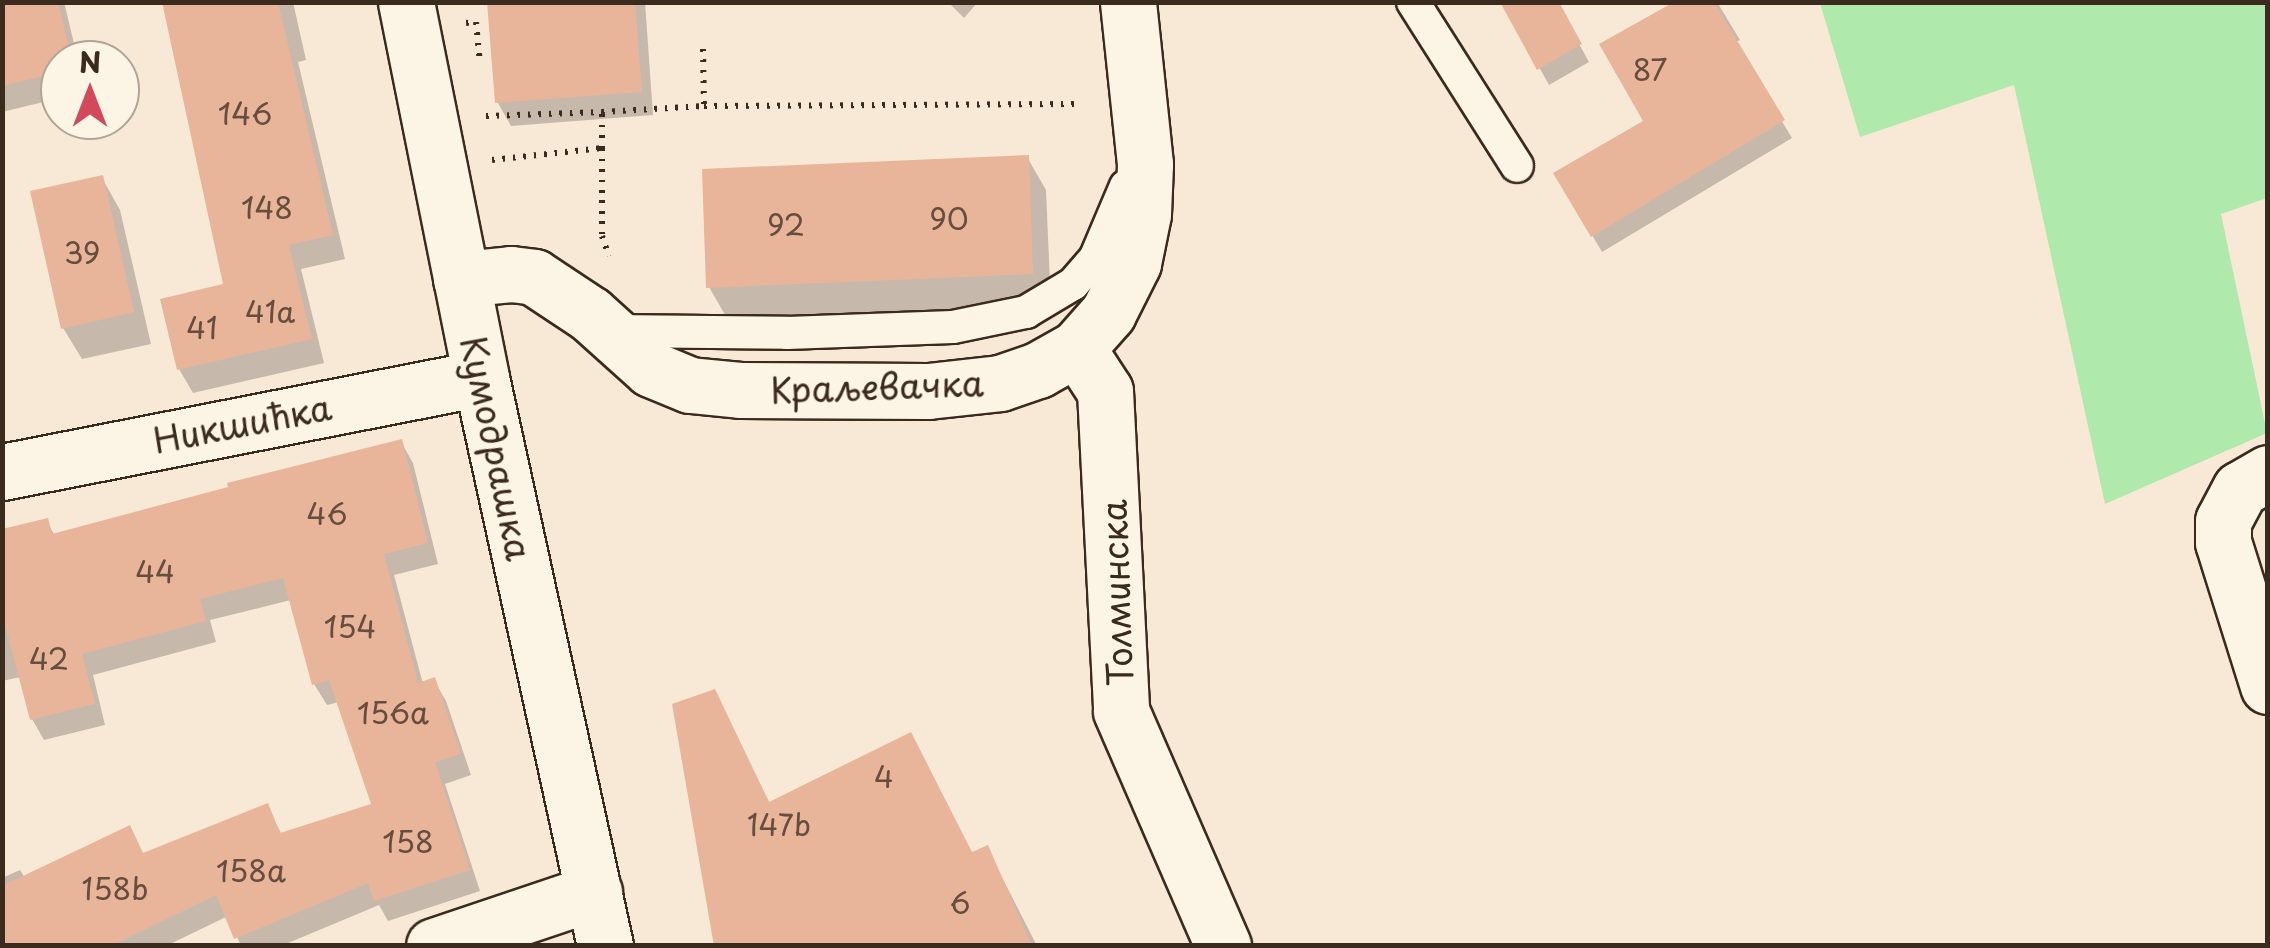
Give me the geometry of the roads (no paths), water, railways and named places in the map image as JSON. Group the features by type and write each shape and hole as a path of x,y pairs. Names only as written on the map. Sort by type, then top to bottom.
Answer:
{"street":[{"name":"Кумодрашка","path":"406,2 481,378 605,946"},
{"name":"Краљевачка","path":"461,279 510,274 534,277 610,330 651,369 690,385 740,390 928,391 1000,383 1038,370 1077,348 1108,313 1132,263 1143,214 1141,127 1128,2"},
{"name":"Толминска","path":"1077,348 1105,391 1121,711 1222,946"},
{"name":"Никшићка","path":"2,472 481,378"},
{"path":"2249,487 2223,521 2223,542 2268,686"},
{"path":"434,946 594,892"}],"lane":[{"path":"1414,2 1517,166"},
{"path":"610,330 787,333 953,327 1026,312 1072,284 1095,260 1141,127"}]}
